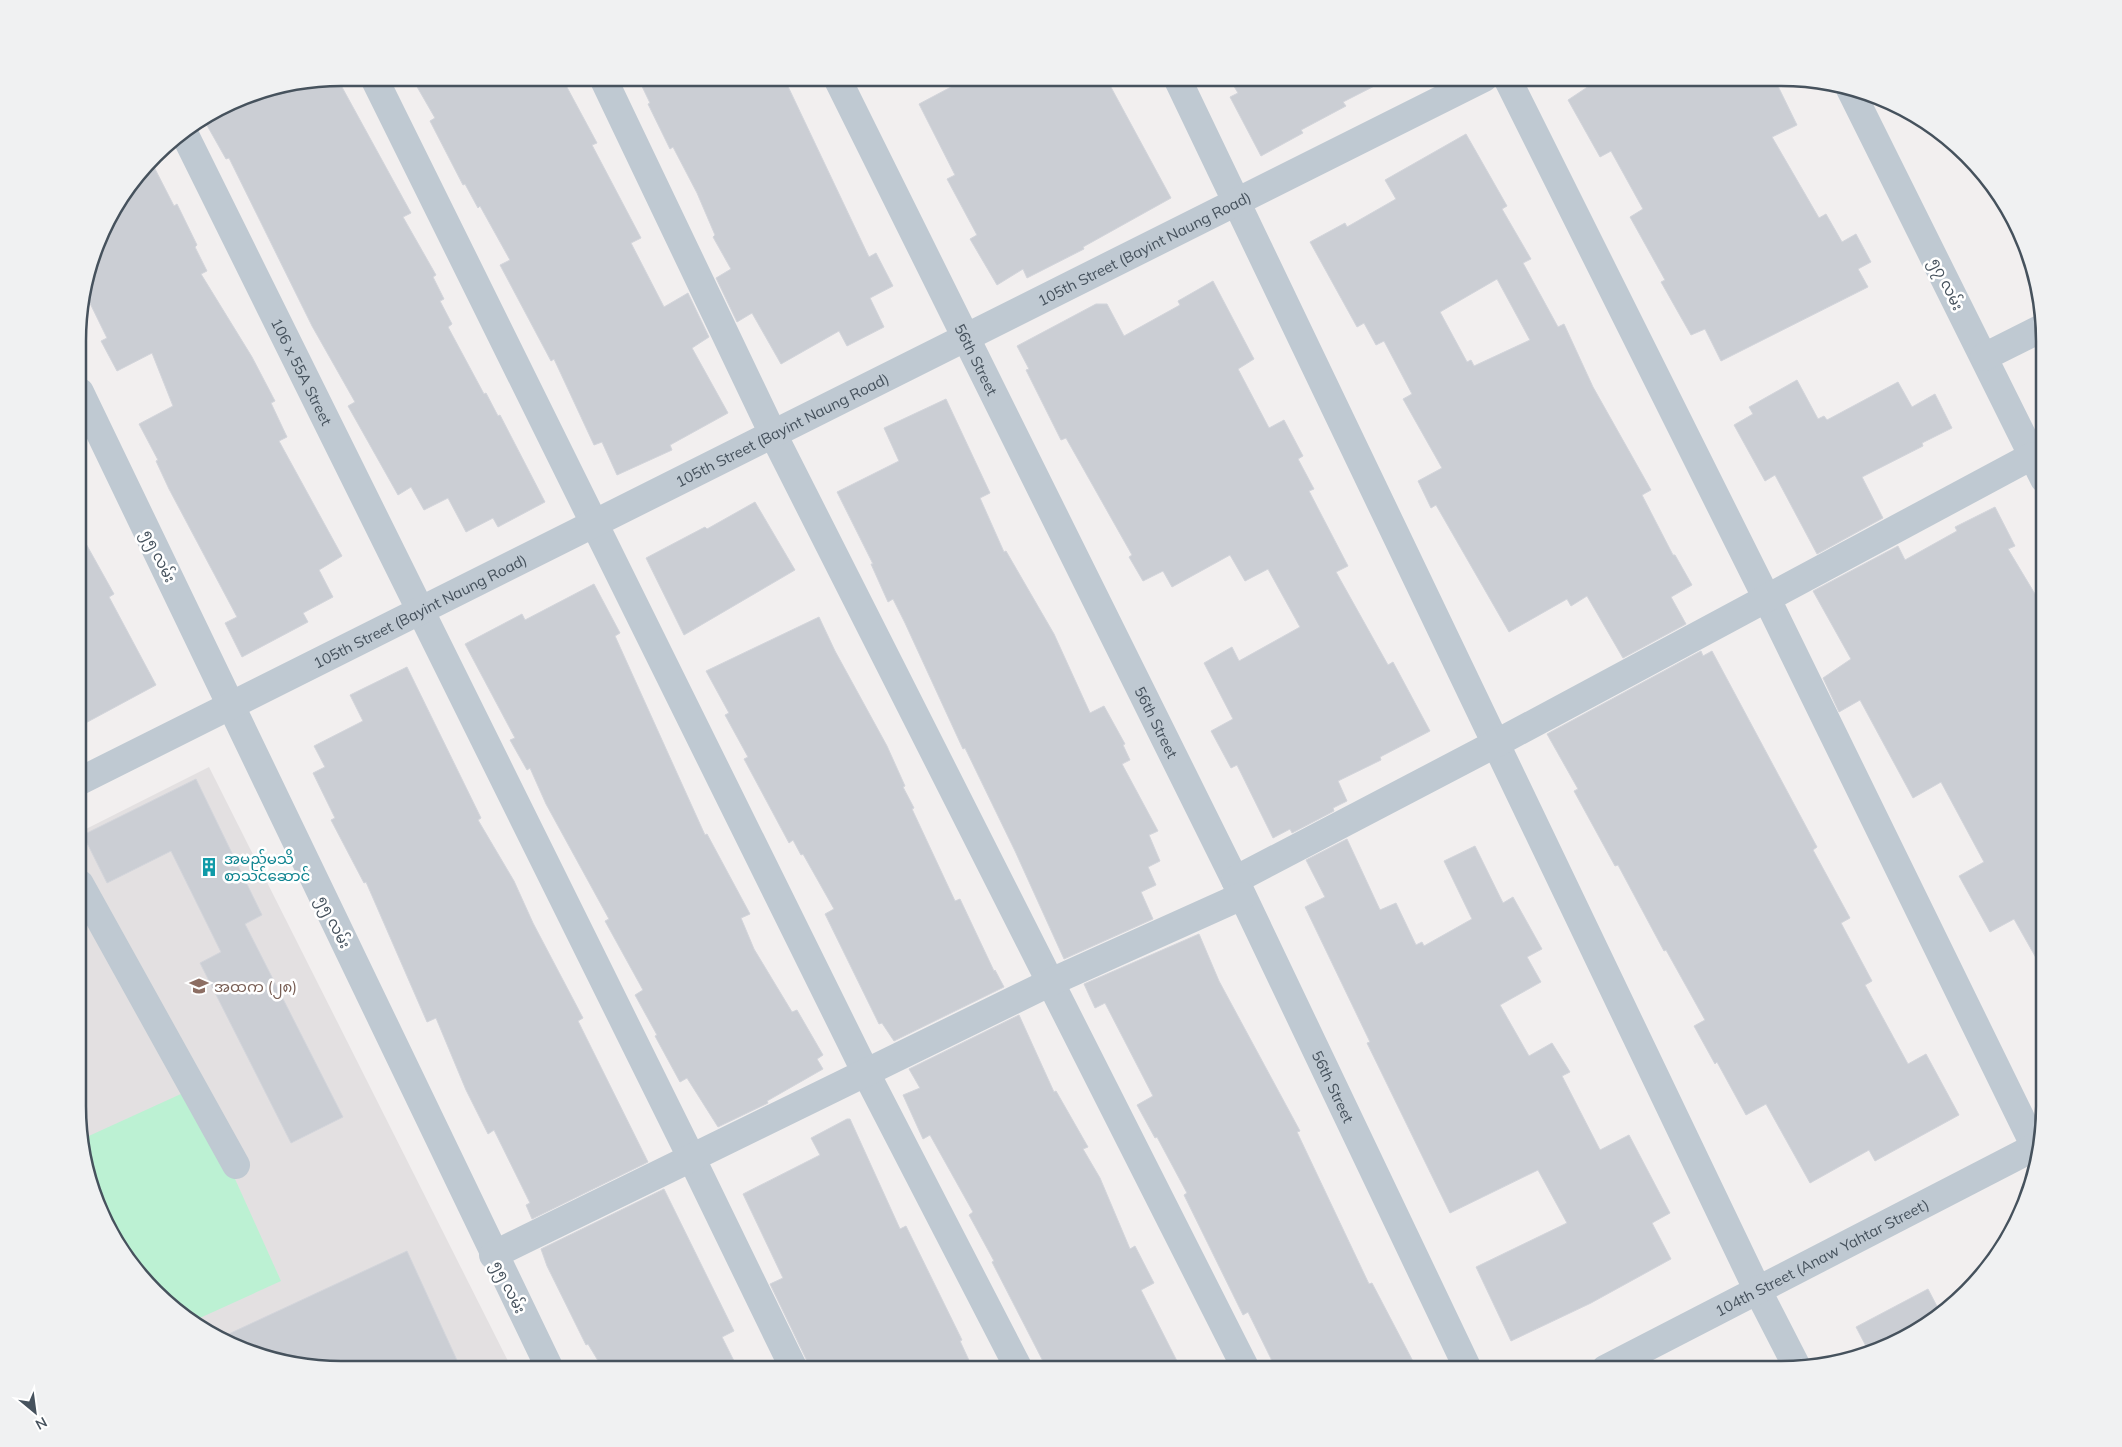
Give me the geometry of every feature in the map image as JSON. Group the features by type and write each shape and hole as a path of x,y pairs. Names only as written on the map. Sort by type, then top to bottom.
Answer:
{"street":[{"path":"378,86 595,521 866,1073 1015,1361"},
{"path":"607,86 773,434 1242,1361"},
{"name":"56th Street","path":"841,86 1239,888 1464,1361"},
{"path":"1181,86 1758,1290 1794,1360"},
{"name":"105th Street (Bayint Naung Road)","path":"86,778 595,521 773,434 1468,86"},
{"path":"1511,86 2034,1140"},
{"name":"၅၇ လမ်း","path":"1854,97 2036,463"},
{"name":"106 x 55A Street","path":"187,138 790,1361"},
{"path":"1984,357 2035,331"},
{"name":"၅၅ လမ်း","path":"86,405 493,1255 546,1361"},
{"path":"493,1255 692,1159 1239,888 1497,743 1766,597 2036,468"},
{"path":"86,895 236,1165"},
{"name":"104th Street (Anaw Yahtar Street)","path":"1620,1361 2032,1152"}],"shaded area":[{"name":"အထက (၂၈)","path":"209,767 508,1361 341,1361 308,1359 275,1352 228,1334 200,1318 161,1286 139,1261 120,1233 106,1203 95,1172 88,1139 86,1106 86,829"}],"green space":[{"path":"194,1088 281,1281 200,1318 186,1308 150,1274 120,1233 100,1188 88,1136"}],"building":[{"path":"341,86 411,213 403,217 436,275 433,277 444,299 440,301 452,324 448,327 484,394 486,393 498,416 500,415 545,502 498,527 493,518 466,532 448,498 424,510 411,487 398,495 348,406 355,402 312,326 229,158 226,159 207,125 214,120 244,106 275,95 308,88"},
{"path":"417,86 566,86 597,143 592,145 641,238 631,243 664,307 688,293 709,337 692,348 728,413 670,445 672,450 617,475 602,442 594,445 554,359 551,361 500,265 510,260 480,206 478,208 465,184 463,185 430,121 435,118"},
{"path":"642,86 788,86 869,257 876,253 893,286 870,298 884,327 847,346 839,331 781,364 752,313 737,322 716,278 731,269 713,237 715,235 697,193 673,147 670,149 648,104 650,103"},
{"path":"953,86 1110,86 1171,198 1083,247 1084,249 1027,278 1023,269 997,285 970,239 977,235 947,179 955,175 919,104"},
{"path":"1234,86 1374,86 1343,102 1346,106 1301,130 1303,133 1261,156 1230,97 1238,93"},
{"path":"1589,86 1778,86 1797,125 1772,137 1819,218 1826,214 1842,242 1856,234 1871,262 1858,269 1868,287 1721,361 1705,329 1691,335 1661,282 1665,280 1630,217 1643,209 1611,151 1600,157 1568,100"},
{"path":"1466,134 1507,206 1502,209 1531,259 1523,263 1558,327 1564,324 1593,387 1651,490 1642,495 1673,555 1675,555 1692,585 1671,597 1686,624 1623,658 1587,596 1571,606 1567,599 1509,632 1436,505 1431,508 1418,481 1442,468 1403,399 1412,394 1384,341 1376,345 1364,323 1357,327 1310,242 1345,223 1347,227 1396,199 1385,180","holes":["1497,279 1530,340 1474,366 1471,360 1467,362 1440,312"]},
{"path":"155,168 174,206 177,204 197,245 195,247 207,271 201,274 252,357 275,401 271,403 287,437 279,441 342,556 319,570 333,597 303,613 308,622 242,657 225,623 237,617 169,489 156,461 158,460 139,424 173,406 152,353 117,371 101,341 107,338 89,302 95,275 106,244 120,214 139,186"},
{"path":"1213,281 1254,359 1238,369 1269,428 1284,420 1303,456 1298,459 1314,489 1309,491 1348,566 1336,572 1388,665 1393,662 1430,731 1380,757 1381,760 1338,781 1347,801 1333,808 1334,811 1292,833 1290,829 1273,838 1237,765 1231,768 1211,731 1233,719 1204,663 1232,647 1239,661 1300,627 1268,569 1245,581 1230,555 1172,587 1163,571 1143,581 1129,557 1132,555 1066,438 1061,440 1026,370 1029,369 1017,346 1096,304 1107,304 1124,336 1180,305 1178,301"},
{"path":"1797,380 1818,419 1824,416 1827,420 1898,382 1912,407 1935,394 1952,428 1922,443 1923,446 1862,477 1883,518 1817,554 1775,475 1765,481 1734,425 1753,414 1749,407"},
{"path":"946,399 990,493 980,498 1004,552 1006,551 1054,634 1090,713 1104,706 1125,744 1123,745 1130,760 1122,764 1158,831 1149,835 1160,861 1148,867 1156,885 1141,892 1153,919 1064,959 1015,851 965,748 963,749 905,623 893,599 888,602 871,564 873,564 837,492 899,461 884,428"},
{"path":"755,502 795,570 684,635 646,558 705,527 707,529"},
{"path":"1995,507 2015,546 2008,549 2036,596 2036,958 2014,919 1990,932 1959,876 1984,862 1941,782 1913,798 1860,700 1839,712 1823,678 1851,659 1813,591 1898,546 1905,560 1957,531 1955,527"},
{"path":"86,544 114,594 109,597 156,685 86,723"},
{"path":"594,584 620,633 615,636 705,835 707,834 750,914 741,918 754,949 792,1012 797,1010 823,1055 817,1059 823,1069 767,1101 768,1103 718,1127 687,1078 680,1082 655,1036 657,1035 635,995 643,990 605,921 609,919 546,804 530,768 527,770 510,740 515,738 465,644 522,614 525,620"},
{"path":"819,617 835,651 887,746 905,786 903,787 914,808 912,809 955,901 960,899 994,971 1004,987 894,1041 882,1023 879,1024 825,914 834,909 803,854 801,855 793,840 789,843 744,759 748,757 725,715 729,713 706,671"},
{"path":"1701,651 1703,656 1712,651 1817,847 1813,850 1850,918 1841,923 1872,981 1865,985 1908,1064 1926,1054 1959,1115 1875,1161 1869,1150 1810,1183 1766,1104 1746,1115 1717,1062 1715,1064 1694,1026 1705,1020 1666,950 1664,951 1618,865 1615,866 1574,791 1578,789 1547,734"},
{"path":"407,667 481,818 478,820 514,881 533,923 583,1018 578,1021 648,1162 532,1219 526,1205 530,1203 494,1130 488,1134 466,1090 436,1018 427,1022 366,882 364,883 331,820 335,818 313,773 325,767 314,746 363,721 350,695"},
{"path":"196,779 262,915 245,924 343,1117 291,1143 200,963 221,952 171,851 107,883 86,841 86,834"},
{"path":"1347,839 1380,910 1396,903 1416,945 1422,942 1424,946 1472,919 1444,861 1475,846 1503,903 1513,897 1542,949 1527,957 1541,982 1500,1005 1529,1056 1552,1043 1570,1072 1562,1076 1600,1150 1629,1135 1670,1213 1652,1223 1671,1259 1591,1303 1511,1341 1476,1267 1567,1223 1538,1170 1450,1213 1367,1043 1370,1042 1305,907 1325,897 1306,860"},
{"path":"1199,934 1219,981 1300,1131 1297,1132 1369,1284 1372,1283 1413,1361 1272,1361 1248,1312 1243,1315 1184,1195 1187,1193 1157,1137 1155,1138 1137,1105 1153,1096 1105,1003 1095,1008 1084,984"},
{"path":"1019,1015 1054,1092 1056,1091 1088,1147 1083,1149 1100,1178 1130,1249 1135,1246 1154,1283 1141,1290 1177,1361 1043,1361 992,1262 994,1261 969,1215 973,1212 930,1135 923,1139 903,1095 920,1088 909,1069"},
{"path":"850,1119 900,1229 906,1226 962,1340 960,1341 969,1361 807,1361 770,1284 783,1278 743,1194 820,1155 811,1138"},
{"path":"664,1189 734,1331 722,1337 734,1361 598,1361 588,1344 586,1345 547,1266 541,1249"},
{"path":"407,1251 457,1361 341,1361 308,1359 275,1352 228,1334"},
{"path":"1928,1289 1937,1307 1908,1327 1866,1346 1856,1327"}],"place":[{"name":"အမည်မသိ စာသင်ဆောင်","path":"209,867"},
{"name":"အထက (၂၈)","path":"199,986"}]}
